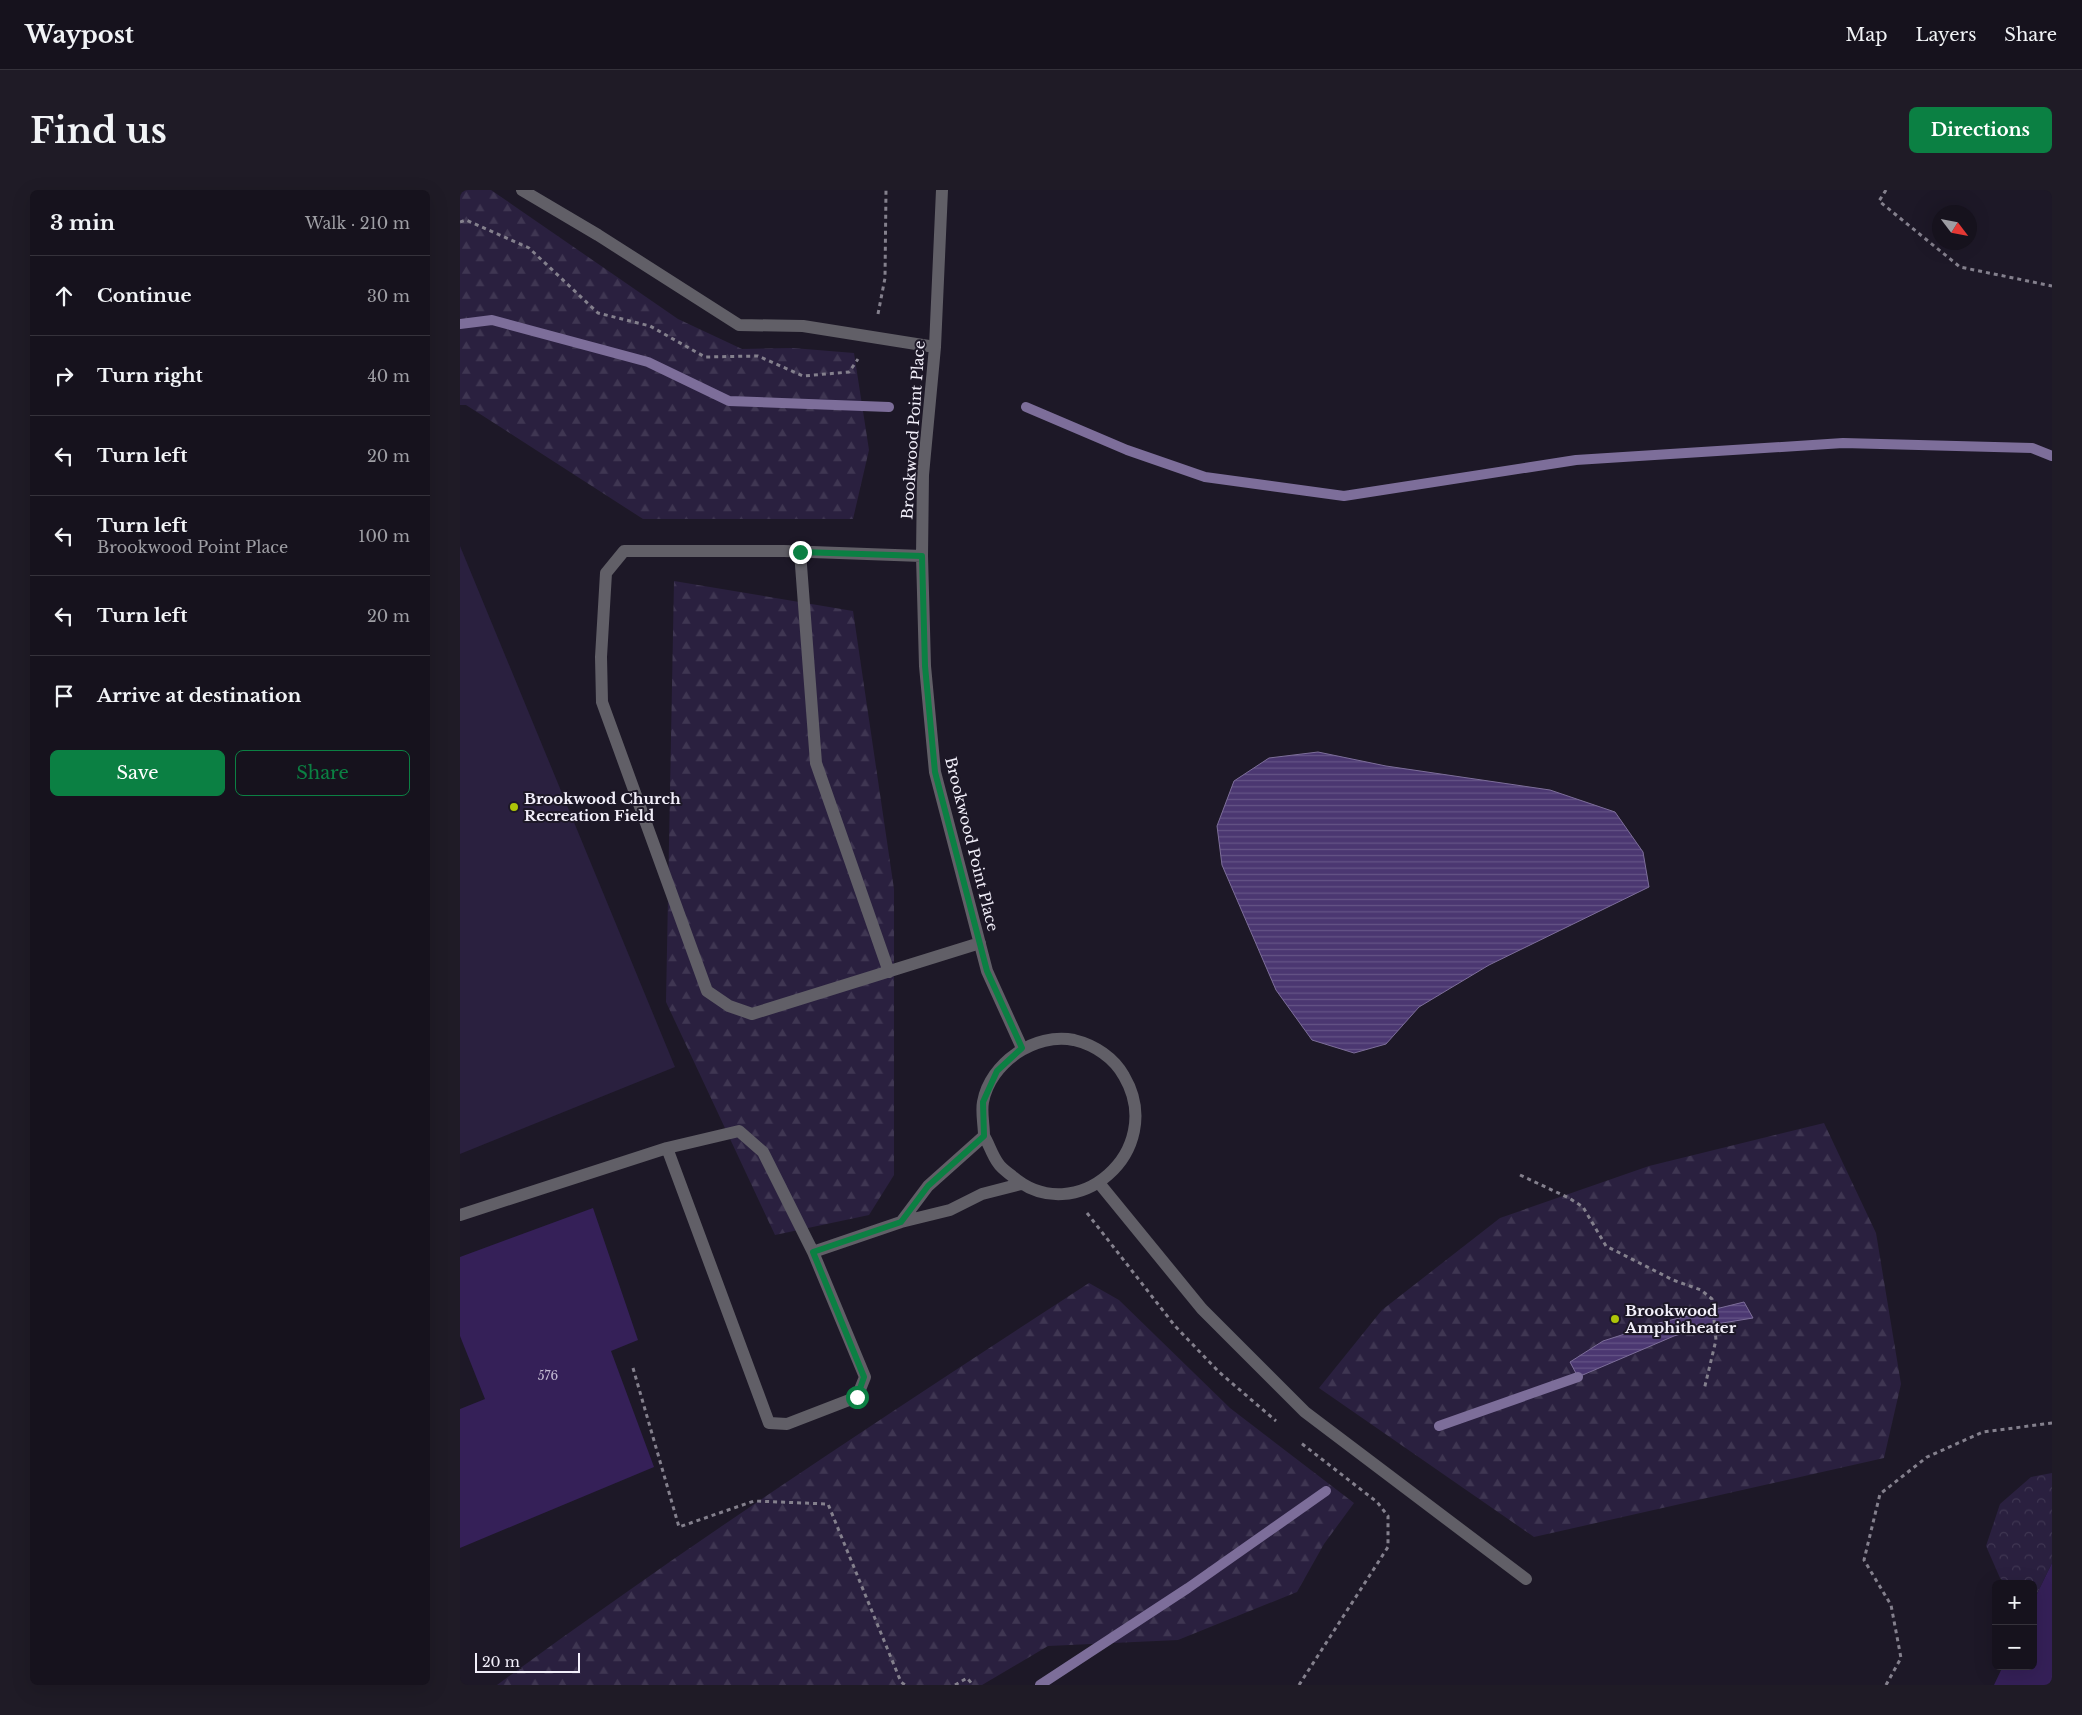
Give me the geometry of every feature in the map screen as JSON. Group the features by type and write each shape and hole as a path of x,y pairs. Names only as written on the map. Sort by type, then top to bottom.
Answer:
{"street":[{"path":"522,190 598,235 739,325 803,326 935,348"},
{"name":"Brookwood Point Place","path":"942,190 935,348 923,475 922,556 925,666 935,772 987,971 1022,1048"},
{"path":"922,556 800,552 624,552 606,573 601,657 602,702 707,991 729,1006 752,1014 980,943"},
{"path":"800,552 816,762 889,972"},
{"path":"1046,1040 1073,1040 1098,1049 1118,1066 1132,1089 1137,1115 1132,1142 1119,1165 1099,1182 1073,1192 1046,1192 1021,1184 998,1164 984,1136 983,1102 997,1071 1022,1048 1046,1040"},
{"path":"460,1215 667,1148 739,1131 763,1152 813,1252 864,1377 857,1397 787,1424 768,1423 667,1148"},
{"path":"901,1222 928,1186 984,1136"},
{"path":"1099,1182 1202,1309 1305,1412 1526,1579"},
{"path":"813,1252 901,1222 950,1210 982,1194 1021,1184"}],"path":[{"path":"1886,190 1879,201 1960,267 2052,286"},
{"path":"1520,1175 1569,1198 1583,1207 1606,1246 1673,1280 1701,1290 1712,1299 1716,1340 1704,1390"},
{"path":"1080,1210 1088,1214 1175,1326 1220,1372 1277,1422"},
{"path":"633,1368 679,1526 754,1501 828,1504 901,1682 906,1685"},
{"path":"1886,1685 1902,1658 1891,1605 1864,1560 1880,1494 1927,1457 1983,1432 2052,1423"},
{"path":"1298,1440 1377,1502 1388,1516 1388,1546 1299,1685"},
{"path":"955,1685 967,1678 973,1685"}],"green space":[{"path":"460,190 491,190 678,319 742,349 793,348 854,353 869,450 853,519 643,519 466,405 460,405"},
{"name":"Brookwood Church Recreation Field","path":"460,546 675,1067 460,1154"},
{"path":"674,581 853,611 894,889 894,1175 869,1215 775,1235 666,1002"},
{"path":"1824,1123 1876,1233 1901,1384 1884,1458 1534,1537 1319,1388 1382,1310 1500,1218 1649,1166"},
{"path":"1089,1283 1119,1300 1230,1408 1354,1503 1324,1544 1297,1592 1178,1640 1048,1646 982,1685 497,1685 716,1530 864,1430"},
{"path":"2052,1473 2052,1563 2037,1594 2037,1580 2002,1580 1986,1546 2000,1504 2031,1477"}],"shaded area":[{"path":"1318,752 1386,766 1550,790 1615,812 1643,852 1649,887 1489,965 1419,1007 1386,1044 1354,1053 1312,1040 1276,990 1222,865 1217,826 1234,781 1269,758"},
{"path":"1744,1302 1753,1318 1710,1325 1674,1336 1578,1377 1570,1362 1603,1341 1659,1323"}],"building":[{"path":"593,1208 638,1340 611,1351 654,1467 460,1548 460,1409 485,1399 460,1336 460,1257"},
{"path":"2052,1563 2052,1685 1994,1685 2001,1670 2037,1670 2037,1594"}],"waterway":[{"path":"460,324 492,320 648,362 729,401 889,407"},
{"path":"1026,407 1127,450 1205,477 1344,496 1576,460 1843,443 2032,448 2052,456"},
{"path":"1439,1426 1578,1377"},
{"path":"1040,1685 1188,1588 1326,1491"}],"place":[{"name":"Brookwood Church Recreation Field","path":"514,807"},
{"name":"Brookwood Amphitheater","path":"1615,1319"}],"route":[{"path":"800,552 922,556 925,666 935,772 987,971 1022,1048 997,1071 983,1102 984,1136 928,1186 901,1222 813,1252 864,1377 857,1397"}]}
